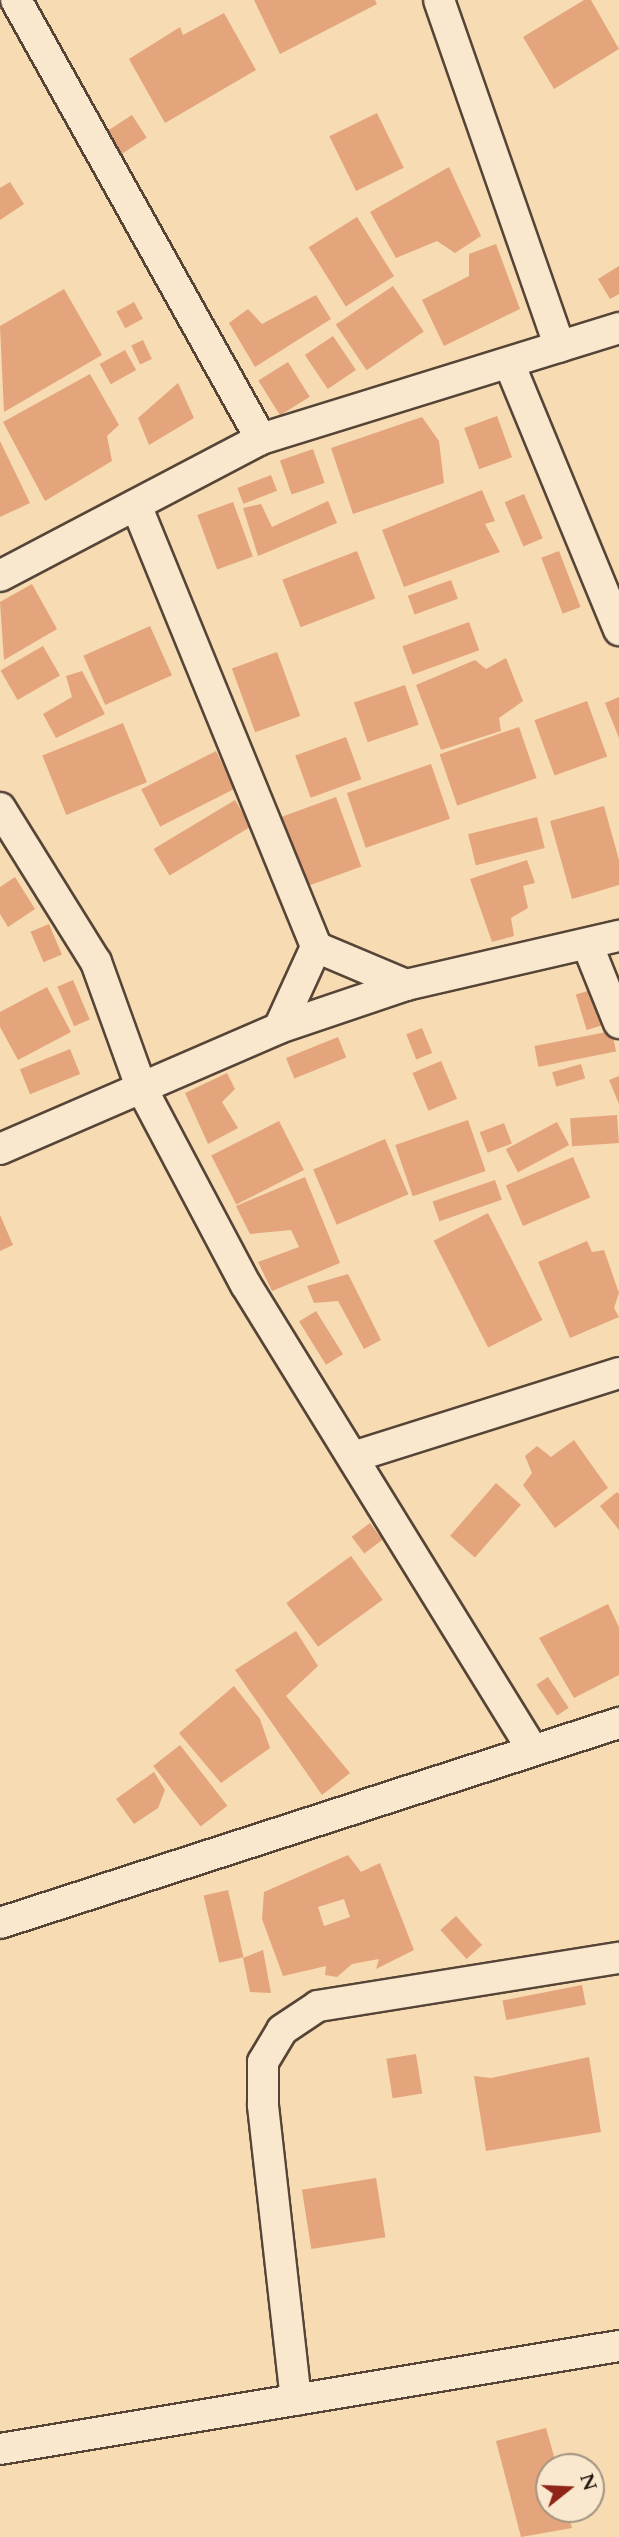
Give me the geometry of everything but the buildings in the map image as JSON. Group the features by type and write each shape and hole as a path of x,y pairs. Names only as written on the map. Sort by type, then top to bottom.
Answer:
{"street":[{"path":"16,0 261,439"},
{"path":"439,0 560,347"},
{"path":"0,576 261,439 619,328"},
{"path":"509,363 619,630"},
{"path":"136,505 316,947 406,985"},
{"path":"0,807 96,962 141,1087 246,1285 356,1457 532,1749"},
{"path":"0,1149 279,1028 406,985 588,946 619,936"},
{"path":"588,946 619,1023"},
{"path":"279,1028 316,947"},
{"path":"356,1457 619,1373"},
{"path":"0,1923 619,1723"},
{"path":"296,2400 263,2105 263,2062 282,2030 318,2006 619,1958"},
{"path":"0,2449 619,2346"}]}
